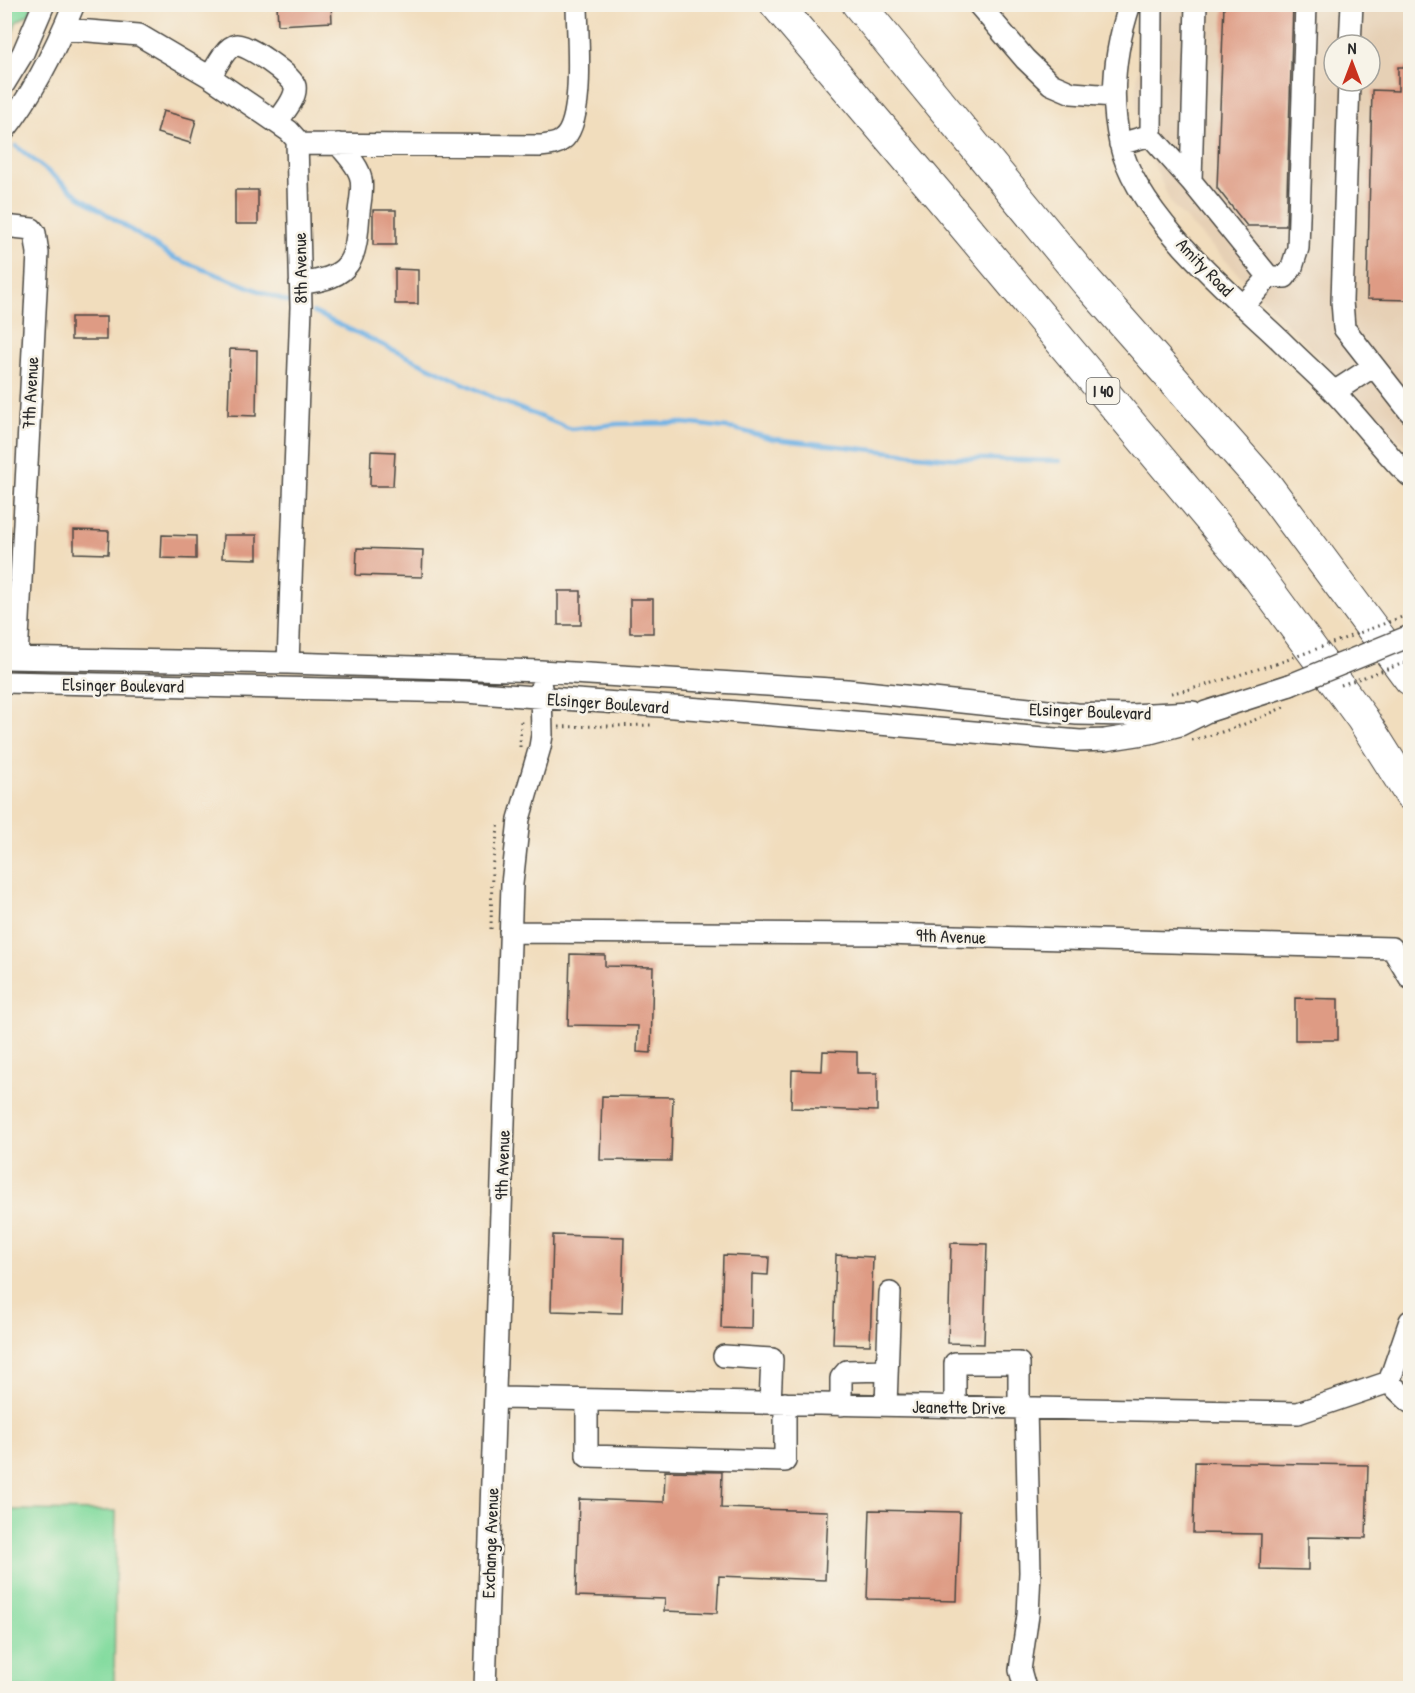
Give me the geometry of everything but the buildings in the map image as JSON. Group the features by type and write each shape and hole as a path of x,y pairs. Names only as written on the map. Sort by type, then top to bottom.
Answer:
{"highway":[{"name":"I 40","path":"776,4 1257,575 1362,718 1410,794"},
{"path":"858,4 1086,281 1266,485 1410,679"}],"street":[{"path":"4,84 23,53 44,4"},
{"path":"4,131 26,101 64,29 74,4"},
{"path":"64,29 139,35 210,77 277,122 294,135 297,144 540,146 553,145 563,140 575,119 578,96 577,4"},
{"path":"978,4 1051,84 1072,93 1114,96"},
{"name":"Amity Road","path":"1130,4 1115,62 1114,96 1120,144 1141,193 1162,222 1243,306 1334,392 1410,476"},
{"path":"1191,181 1196,4"},
{"path":"1243,306 1269,277 1285,277 1292,267 1298,248 1306,4"},
{"path":"1351,33 1352,4"},
{"path":"1152,10 1150,135 1191,181 1269,277"},
{"path":"210,77 234,45 250,49 293,79 296,87 294,97 277,122"},
{"path":"1349,93 1342,301 1344,328 1410,412"},
{"path":"1120,144 1150,135"},
{"name":"8th Avenue","path":"288,663 300,283 297,144"},
{"path":"300,283 323,281 341,271 354,257 358,238 361,179 354,163 338,144"},
{"name":"7th Avenue","path":"4,226 32,229 35,232 38,253 11,658"},
{"path":"1334,392 1374,366"},
{"name":"Elsinger Boulevard","path":"4,682 465,693 1080,741 1105,740 1150,733 1180,725 1206,712 1290,685 1410,636"},
{"name":"Elsinger Boulevard","path":"11,658 288,663 540,671 847,690 1077,714 1130,715 1206,712"},
{"name":"9th Avenue","path":"495,1398 512,884 519,819 540,747 540,671"},
{"path":"701,710 734,702 819,707 847,690"},
{"name":"9th Avenue","path":"510,933 894,934 1392,948 1410,978"},
{"path":"886,1405 890,1293"},
{"path":"1410,1321 1389,1382 1410,1402"},
{"path":"587,1400 587,1456 786,1461 772,1359 724,1356"},
{"path":"955,1407 955,1363 1019,1363 1030,1572 1028,1615 1020,1670 1025,1689"},
{"path":"841,1404 842,1378 847,1371 887,1370"},
{"name":"Jeanette Drive","path":"495,1398 1298,1413 1389,1382"},
{"name":"Exchange Avenue","path":"485,1689 495,1398"}],"path":[{"path":"1165,695 1195,689 1237,674 1276,664 1410,614"},
{"path":"1333,688 1410,660"},
{"path":"558,728 647,725"}],"shaded area":[{"path":"1152,5 1410,5 1410,448 1395,436 1171,204 1138,128 1136,94 1141,36"}],"green space":[{"path":"5,5 33,5 29,14 16,22 5,54"},
{"path":"5,1510 116,1511 114,1688 5,1688"}],"waterway":[{"path":"16,146 79,196 174,258 288,302"},
{"path":"313,312 501,401 571,429 617,424 684,423 735,429 774,439 946,458 1060,461"}]}
